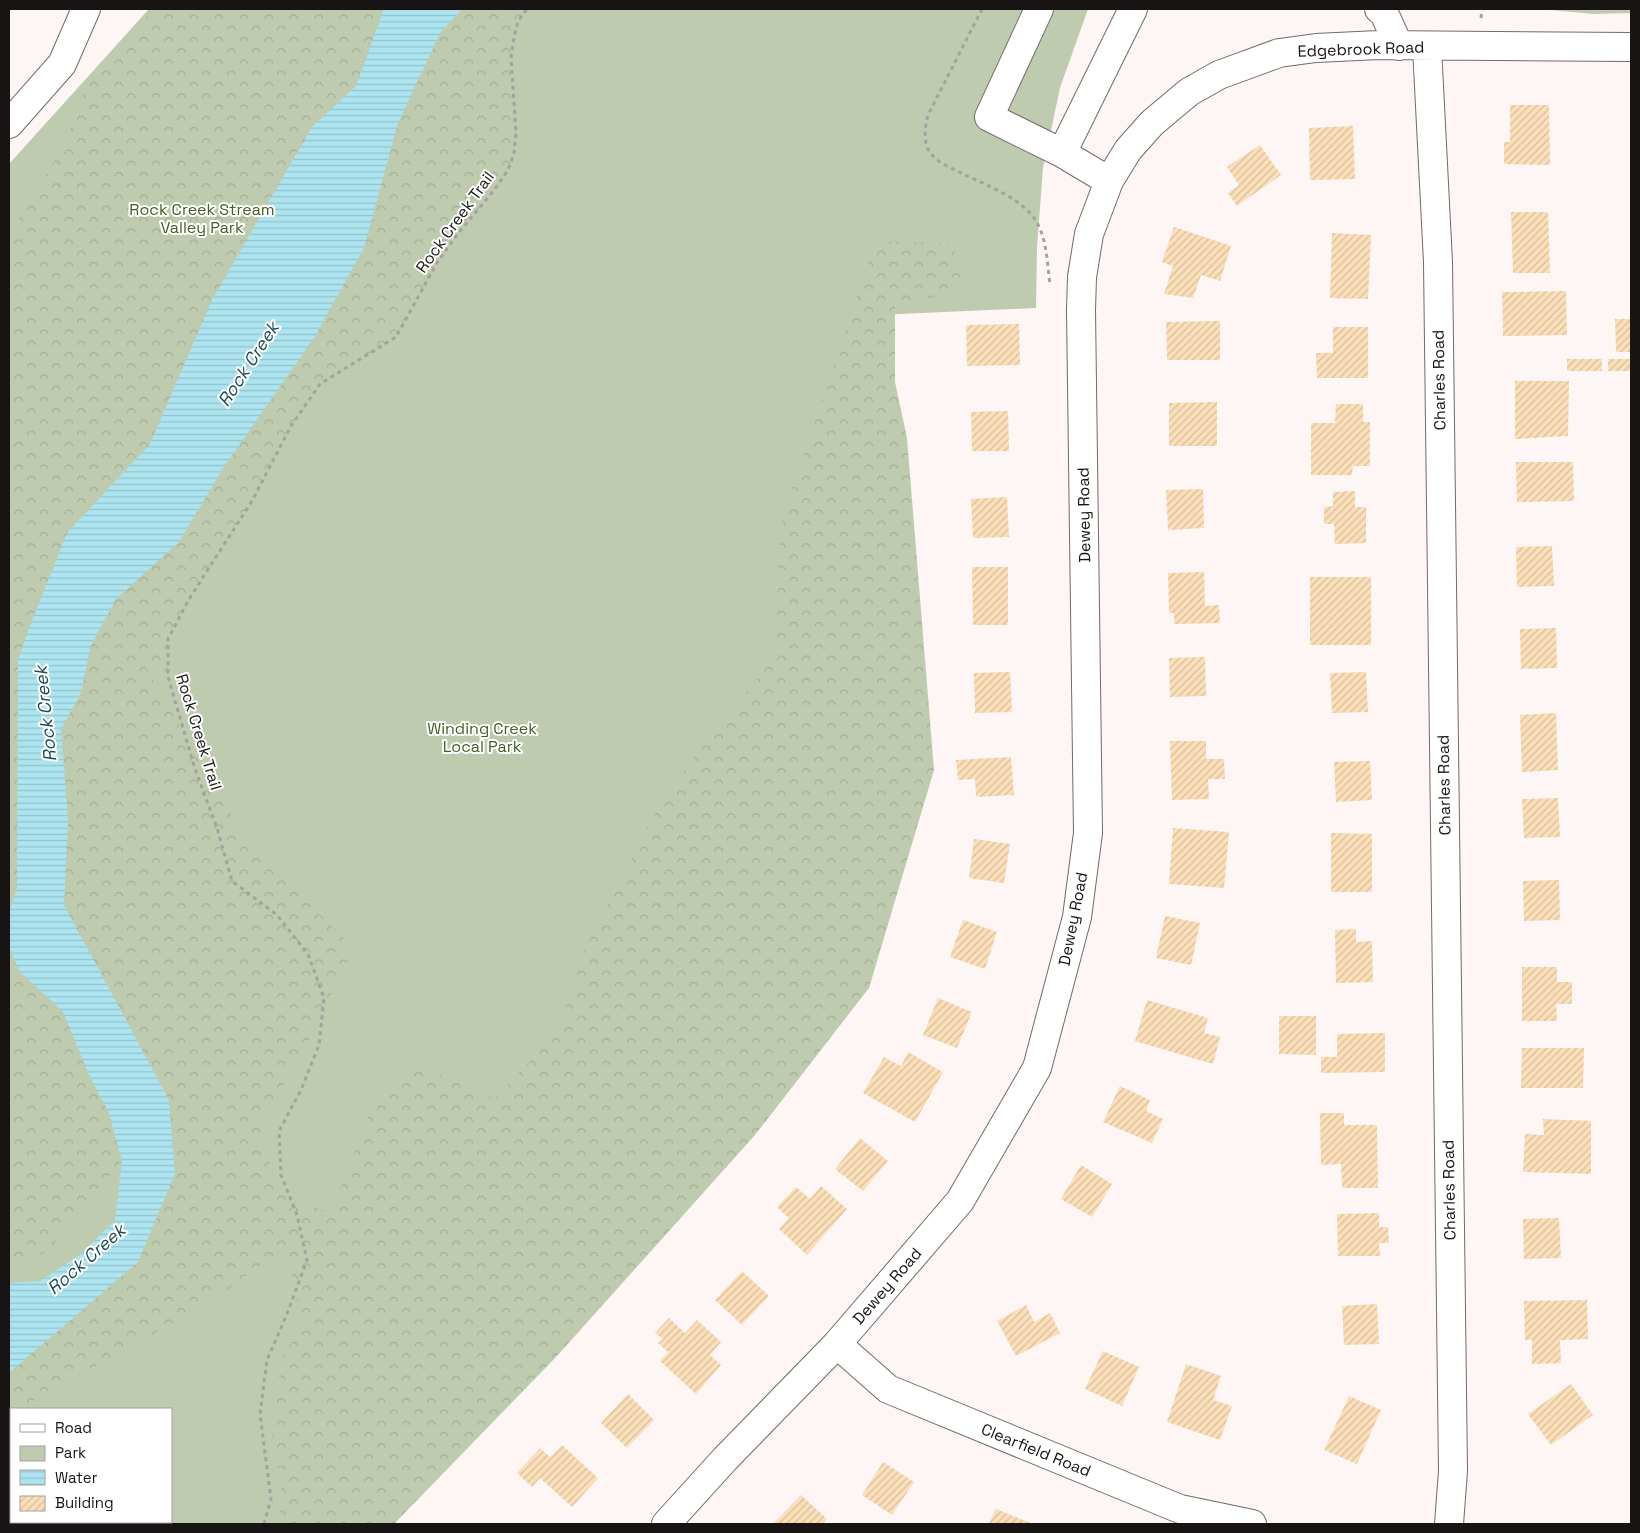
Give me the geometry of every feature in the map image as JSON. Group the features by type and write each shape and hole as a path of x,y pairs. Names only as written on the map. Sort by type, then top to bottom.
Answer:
{"street":[{"path":"9,124 62,64 86,9"},
{"path":"1039,9 989,117 1062,153 1110,180"},
{"path":"1062,153 1133,9"},
{"path":"1379,9 1384,13 1399,46"},
{"name":"Edgebrook Road","path":"1110,180 1128,150 1152,123 1189,92 1219,75 1279,53 1316,48 1399,46 1631,47"},
{"name":"Charles Road","path":"1427,46 1438,262 1453,1471 1449,1524"},
{"name":"Dewey Road","path":"666,1524 725,1459 837,1344 960,1202 1037,1068 1077,917 1088,833 1082,277 1089,234 1110,180"},
{"name":"Clearfield Road","path":"837,1344 888,1389 1180,1510 1252,1524"}],"path":[{"name":"Rock Creek Trail","path":"264,1524 271,1498 260,1414 267,1360 307,1260 297,1215 281,1175 279,1131 301,1090 319,1044 324,998 308,954 277,915 232,881 217,828 195,769 168,677 168,639 190,599 252,501 291,426 320,384 396,337 438,261 495,190 508,170 514,154 516,133 511,57 518,21 527,9"},
{"path":"982,9 928,115 924,128 925,141 931,154 942,163 1004,194 1019,203 1030,213 1042,236 1051,288"}],"green space":[{"name":"Winding Creek Local Park","path":"149,9 1088,9 1060,88 1043,168 1037,247 1036,308 876,315 880,794 367,1524 9,1524 9,164"},
{"name":"Rock Creek Stream Valley Park","path":"153,9 384,9 356,86 312,127 212,300 150,444 67,533 18,660 17,888 9,913 9,235 66,142 86,87"},
{"path":"462,9 527,9 518,21 511,57 516,133 514,154 508,170 438,261 396,337 320,384 291,426 252,501 189,599 168,638 168,677 144,664 248,844 354,948 312,1034 261,1126 275,1186 330,1214 376,1097 414,1062 494,1099 558,1032 585,949 663,797 773,659 782,514 796,479 875,241 953,243 965,292 895,304 895,382 907,438 934,770 869,988 755,1135 557,1356 394,1524 279,1524 282,1490 272,1434 282,1355 303,1328 286,1246 218,1297 22,1408 20,1408 9,1382 9,1373 138,1262 175,1174 77,930 64,905 68,819 61,730 81,692 91,645 116,599 179,542 224,467 314,338 364,248 398,123 440,33"},
{"path":"1541,9 1631,9 1631,13 1593,14"},
{"path":"9,947 19,971 63,1012 90,1077 109,1113 122,1161 49,1250 9,1272"}],"water":[{"name":"Rock Creek","path":"384,9 462,9 440,33 398,123 364,248 314,338 224,467 179,542 116,599 91,645 81,692 61,730 68,819 64,905 169,1100 175,1174 138,1262 9,1373 9,1283 40,1281 81,1254 115,1220 122,1161 109,1113 90,1077 63,1012 19,971 9,947 9,913 17,888 18,660 67,533 150,444 212,300 312,127 356,86"}],"building":[{"path":"1510,105 1549,105 1550,165 1504,164 1504,142 1510,142"},
{"path":"1353,126 1355,179 1310,180 1309,128"},
{"path":"1260,145 1281,175 1237,206 1228,193 1239,185 1227,167"},
{"path":"1511,212 1548,212 1550,273 1513,273"},
{"path":"1174,227 1231,246 1220,281 1201,275 1193,298 1164,294 1173,266 1162,262"},
{"path":"1332,233 1371,235 1368,299 1330,298"},
{"path":"1566,291 1567,335 1503,336 1502,292"},
{"path":"1615,319 1631,319 1631,352 1616,352"},
{"path":"1220,321 1220,360 1167,360 1166,322"},
{"path":"1019,324 1020,365 967,366 966,325"},
{"path":"1333,327 1368,327 1368,378 1317,378 1316,353 1333,353"},
{"path":"1567,359 1602,359 1602,371 1567,371"},
{"path":"1608,359 1631,359 1631,371 1608,371"},
{"path":"1515,381 1569,381 1568,436 1515,439"},
{"path":"1217,402 1217,446 1169,446 1169,403"},
{"path":"1336,404 1363,404 1363,422 1370,422 1370,466 1353,466 1352,475 1311,475 1311,423 1335,423"},
{"path":"1008,411 1009,451 972,451 971,412"},
{"path":"1516,462 1573,462 1574,501 1517,502"},
{"path":"1203,489 1204,528 1168,530 1166,490"},
{"path":"1355,491 1355,507 1366,507 1366,543 1335,544 1334,524 1324,524 1324,507 1333,506 1333,492"},
{"path":"1007,497 1009,537 973,538 971,499"},
{"path":"1552,546 1554,586 1517,587 1516,547"},
{"path":"972,567 1008,567 1008,625 973,625"},
{"path":"1204,572 1205,606 1219,605 1220,623 1174,624 1174,613 1169,613 1168,573"},
{"path":"1310,577 1371,577 1371,645 1310,645"},
{"path":"1556,628 1557,668 1521,669 1520,629"},
{"path":"1205,657 1206,696 1170,697 1169,658"},
{"path":"1010,672 1012,712 975,713 974,673"},
{"path":"1366,672 1368,712 1332,713 1330,673"},
{"path":"1556,713 1558,770 1522,772 1520,715"},
{"path":"1170,741 1206,741 1206,759 1224,759 1225,779 1208,779 1209,799 1172,800"},
{"path":"1011,757 1014,795 976,797 975,779 958,780 956,760"},
{"path":"1370,761 1372,800 1336,802 1334,762"},
{"path":"1558,798 1560,837 1524,838 1522,799"},
{"path":"1173,828 1229,832 1224,888 1169,884"},
{"path":"1331,833 1372,834 1372,892 1331,892"},
{"path":"974,839 1010,844 1004,883 969,878"},
{"path":"1559,880 1560,920 1524,921 1523,881"},
{"path":"1165,916 1200,923 1191,965 1156,958"},
{"path":"963,920 997,932 985,969 950,957"},
{"path":"1356,929 1356,942 1372,941 1373,982 1336,983 1335,930"},
{"path":"1522,967 1557,967 1557,982 1572,982 1572,1004 1556,1004 1557,1021 1522,1021"},
{"path":"938,998 972,1012 957,1048 923,1035"},
{"path":"1147,1000 1208,1018 1204,1033 1220,1037 1213,1064 1135,1041"},
{"path":"1279,1016 1316,1016 1316,1055 1279,1054"},
{"path":"1385,1033 1385,1072 1321,1073 1321,1057 1337,1057 1337,1034"},
{"path":"1522,1048 1584,1048 1583,1088 1521,1088"},
{"path":"908,1052 943,1072 915,1122 863,1093 884,1057 901,1066"},
{"path":"1120,1086 1150,1100 1146,1111 1163,1119 1152,1143 1103,1122"},
{"path":"1320,1113 1344,1113 1344,1125 1377,1125 1378,1188 1342,1188 1341,1164 1321,1165"},
{"path":"1543,1119 1591,1121 1591,1174 1523,1172 1525,1134 1544,1135"},
{"path":"860,1138 888,1161 863,1191 835,1169"},
{"path":"1081,1165 1112,1184 1092,1217 1061,1199"},
{"path":"821,1186 847,1209 807,1255 779,1229 789,1218 777,1207 796,1187 810,1199"},
{"path":"1379,1213 1379,1227 1388,1227 1389,1243 1379,1243 1380,1256 1338,1256 1337,1214"},
{"path":"1559,1218 1561,1258 1524,1259 1523,1219"},
{"path":"742,1271 769,1296 742,1325 715,1300"},
{"path":"1587,1300 1588,1339 1560,1340 1561,1363 1532,1364 1532,1340 1525,1340 1524,1301"},
{"path":"1377,1304 1379,1344 1344,1345 1342,1306"},
{"path":"1026,1305 1034,1322 1050,1313 1060,1333 1016,1356 997,1321"},
{"path":"669,1318 685,1333 697,1320 721,1342 710,1355 721,1365 696,1394 660,1361 668,1352 658,1343 663,1339 655,1333"},
{"path":"1103,1351 1139,1367 1122,1406 1085,1389"},
{"path":"1186,1364 1221,1376 1213,1400 1232,1406 1220,1440 1167,1422"},
{"path":"1571,1384 1593,1415 1551,1445 1528,1414"},
{"path":"628,1394 654,1420 627,1448 601,1423"},
{"path":"1349,1396 1381,1410 1357,1464 1324,1450"},
{"path":"562,1445 598,1478 572,1507 540,1478 532,1487 517,1473 540,1448 550,1457"},
{"path":"883,1462 914,1482 892,1515 862,1495"},
{"path":"801,1495 827,1519 823,1524 775,1524 774,1523"},
{"path":"996,1509 1033,1524 989,1524"}]}
